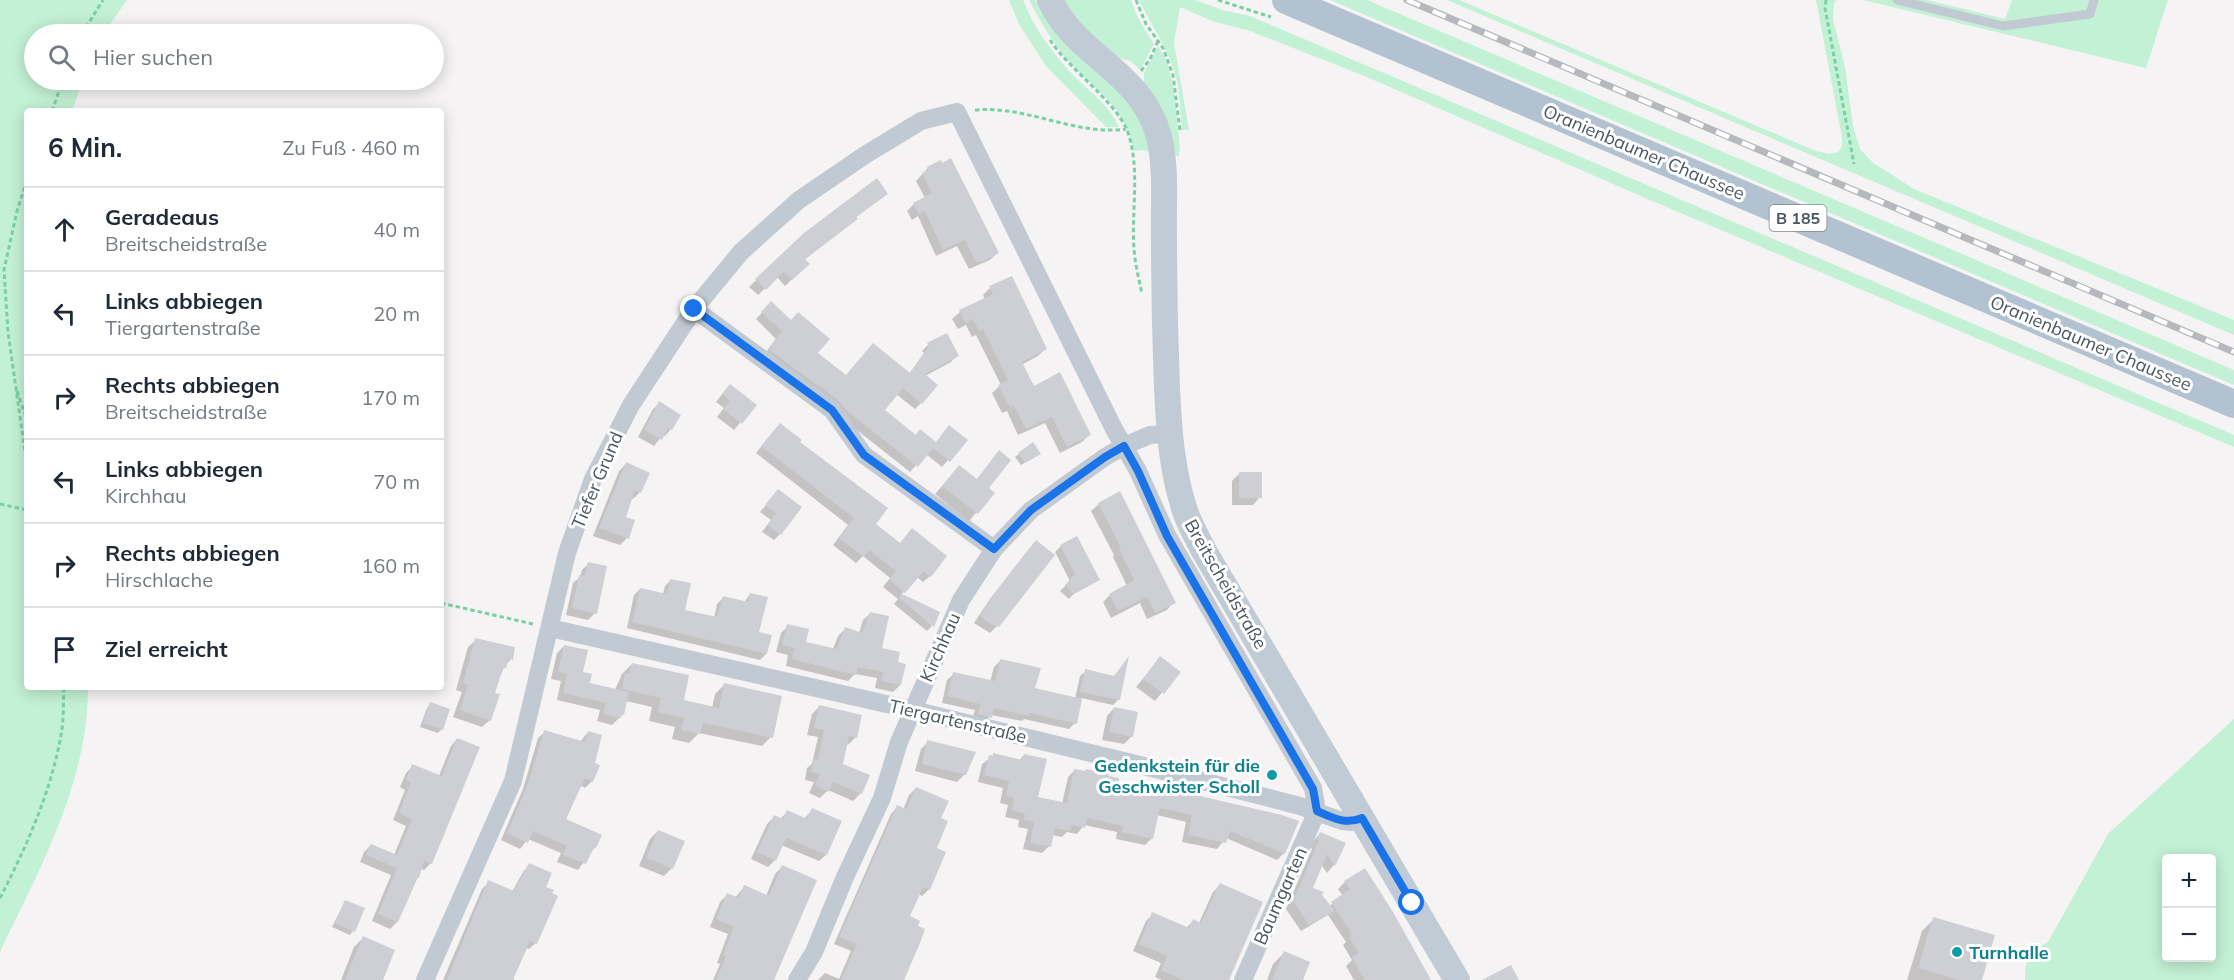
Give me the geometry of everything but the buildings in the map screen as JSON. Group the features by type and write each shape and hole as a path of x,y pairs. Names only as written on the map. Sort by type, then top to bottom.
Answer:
{"main road":[{"name":"Oranienbaumer Chaussee","path":"1286,0 2234,404"}],"street":[{"name":"Breitscheidstraße","path":"1050,0 1066,26 1128,82 1148,108 1155,124 1162,158 1166,360 1170,434 1176,478 1191,525 1204,551 1457,980"},
{"name":"Breitscheidstraße","path":"957,112 1138,471 1167,536 1313,789 1317,811"},
{"name":"Tiefer Grund","path":"425,980 513,781 567,553 593,479 631,405 694,309 741,252 800,200 865,155 921,121 957,112"},
{"path":"694,309 832,410 864,455 994,549"},
{"name":"Kirchhau","path":"797,980 814,952 845,876 882,798 899,742 961,600 994,549 1031,510 1105,457 1150,435 1170,434"},
{"name":"Tiergartenstraße","path":"550,628 913,710 1132,763 1317,811 1342,821 1353,822 1362,818"},
{"name":"Baumgarten","path":"1243,980 1317,811"}],"lane":[{"path":"1897,0 2003,26 2090,14 2094,0"}],"path":[{"path":"88,24 103,0"},
{"path":"1136,0 1146,24 1163,48 1173,75 1180,133"},
{"path":"1826,0 1825,8 1854,164"},
{"path":"1046,34 1073,69 1110,105 1126,129 1133,157 1134,250 1142,296"},
{"path":"1128,82 1138,75 1150,59 1158,41"},
{"path":"53,108 59,90"},
{"path":"957,112 995,108 1107,132 1126,129"},
{"path":"24,190 11,233 4,270 8,333 24,446"},
{"path":"15,384 24,411"},
{"path":"0,504 24,509"},
{"path":"444,604 550,628"},
{"path":"0,898 18,864 46,794 62,729 64,690"}],"green space":[{"path":"0,0 127,0 110,24 24,24 24,90 79,90 73,108 24,108 24,690 88,690 86,723 71,791 45,857 0,952"},
{"path":"1009,0 1023,0 1040,33 1054,53 1107,108 1119,127 1106,127 1046,66 1020,26"},
{"path":"1029,0 1036,0 1048,21 1101,70 1137,112 1152,153 1144,150 1134,151 1118,112 1060,51"},
{"path":"1064,0 1131,0 1138,18 1154,44 1140,70 1131,61 1117,58 1074,20"},
{"path":"1139,0 1195,0 1222,10 1250,16 2234,435 2234,447 1650,200 1362,75 1250,31 1212,21 1180,7 1174,43 1189,130 1182,130 1179,94 1172,63"},
{"path":"1330,0 1367,0 2234,370 2234,385"},
{"path":"1447,0 1459,0 1816,151 1829,154 1838,152 1842,146 1842,137 1816,0 1836,0 1833,19 1845,67 1853,126 1860,149 1872,162 1914,189 2234,320 2234,335"},
{"path":"1863,0 1927,0 2005,19 2012,0 2168,0 2146,68"},
{"path":"1158,46 1169,68 1175,95 1179,157 1170,154 1144,83 1144,73"},
{"path":"2234,719 2234,980 2025,980 2029,957 2036,949 2048,942 2108,834"}],"railway":[{"path":"1407,0 2234,352"}],"place":[{"name":"Gedenkstein für die Geschwister Scholl","path":"1272,775"},
{"name":"Turnhalle","path":"1957,952"}],"route":[{"path":"694,309 832,410 864,455 994,549 1031,510 1124,446 1138,471 1167,536 1313,789 1317,811 1342,821 1353,822 1362,818 1412,903"}]}
